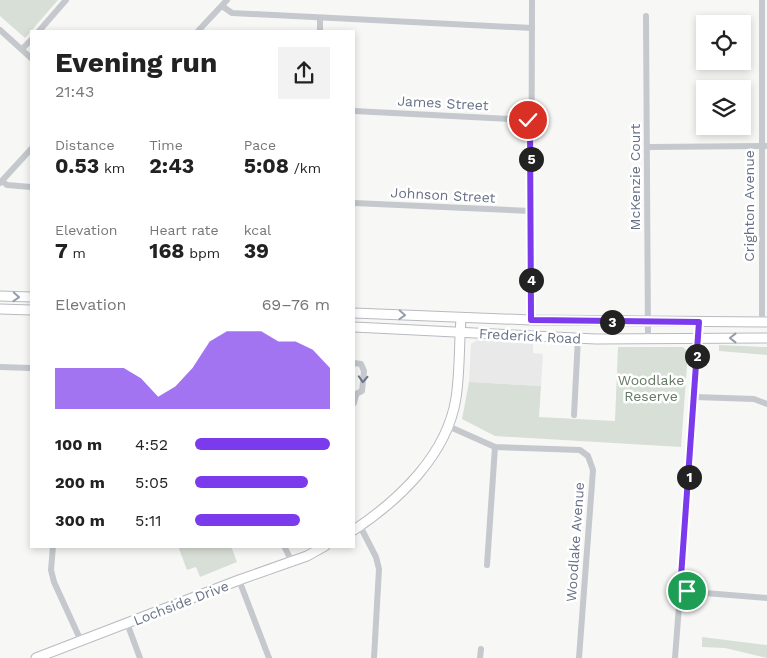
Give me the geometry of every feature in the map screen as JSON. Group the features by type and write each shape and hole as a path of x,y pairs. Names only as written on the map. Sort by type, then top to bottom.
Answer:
{"main road":[{"path":"0,296 30,297"},
{"path":"0,309 30,310"},
{"name":"Frederick Road","path":"355,313 531,320 764,322"},
{"path":"357,528 398,496 416,476 428,462 448,426 456,399 461,318"},
{"name":"Frederick Road","path":"355,327 578,338 767,338"},
{"name":"Lochside Drive","path":"36,658 239,580 292,562 321,548"}],"street":[{"path":"40,30 66,0"},
{"path":"199,30 227,0"},
{"path":"531,320 530,120 532,0"},
{"name":"Crighton Avenue","path":"762,0 764,322"},
{"path":"222,6 232,14 532,28"},
{"name":"McKenzie Court","path":"646,16 648,339"},
{"path":"320,18 320,30"},
{"path":"0,30 30,57"},
{"path":"22,50 30,41"},
{"name":"James Street","path":"355,111 530,120"},
{"path":"648,147 764,146"},
{"path":"30,150 1,182 7,185 30,187"},
{"name":"Johnson Street","path":"355,203 531,211"},
{"path":"675,658 699,322"},
{"path":"574,415 578,338"},
{"path":"355,363 361,364 364,371 363,389 360,394 355,395"},
{"path":"0,367 30,368"},
{"path":"695,397 754,399 767,404"},
{"name":"Woodlake Avenue","path":"448,426 495,447 580,450 588,456 593,470 579,658"},
{"path":"487,565 495,447"},
{"path":"357,528 376,556 380,569 374,658"},
{"path":"53,548 51,570 54,582 81,641"},
{"path":"285,548 292,562"},
{"path":"239,580 269,658"},
{"path":"680,591 767,598"},
{"path":"128,623 140,658"},
{"path":"480,658 481,649"}],"shaded area":[{"path":"477,340 533,344 533,353 543,354 541,386 469,382 471,344"}],"green space":[{"path":"0,0 58,0 25,38 0,16"},
{"path":"719,345 767,347 767,355 719,351"},
{"name":"Woodlake Reserve","path":"618,347 683,347 688,352 681,447 495,436 462,419 469,382 541,386 539,417 615,421"},
{"path":"179,548 232,548 237,562 200,577 196,567 187,570"},
{"path":"702,637 767,645 767,658 725,648 702,647"}],"route":[{"path":"528,120 530,120 531,320 699,322 680,591 687,591"}]}
